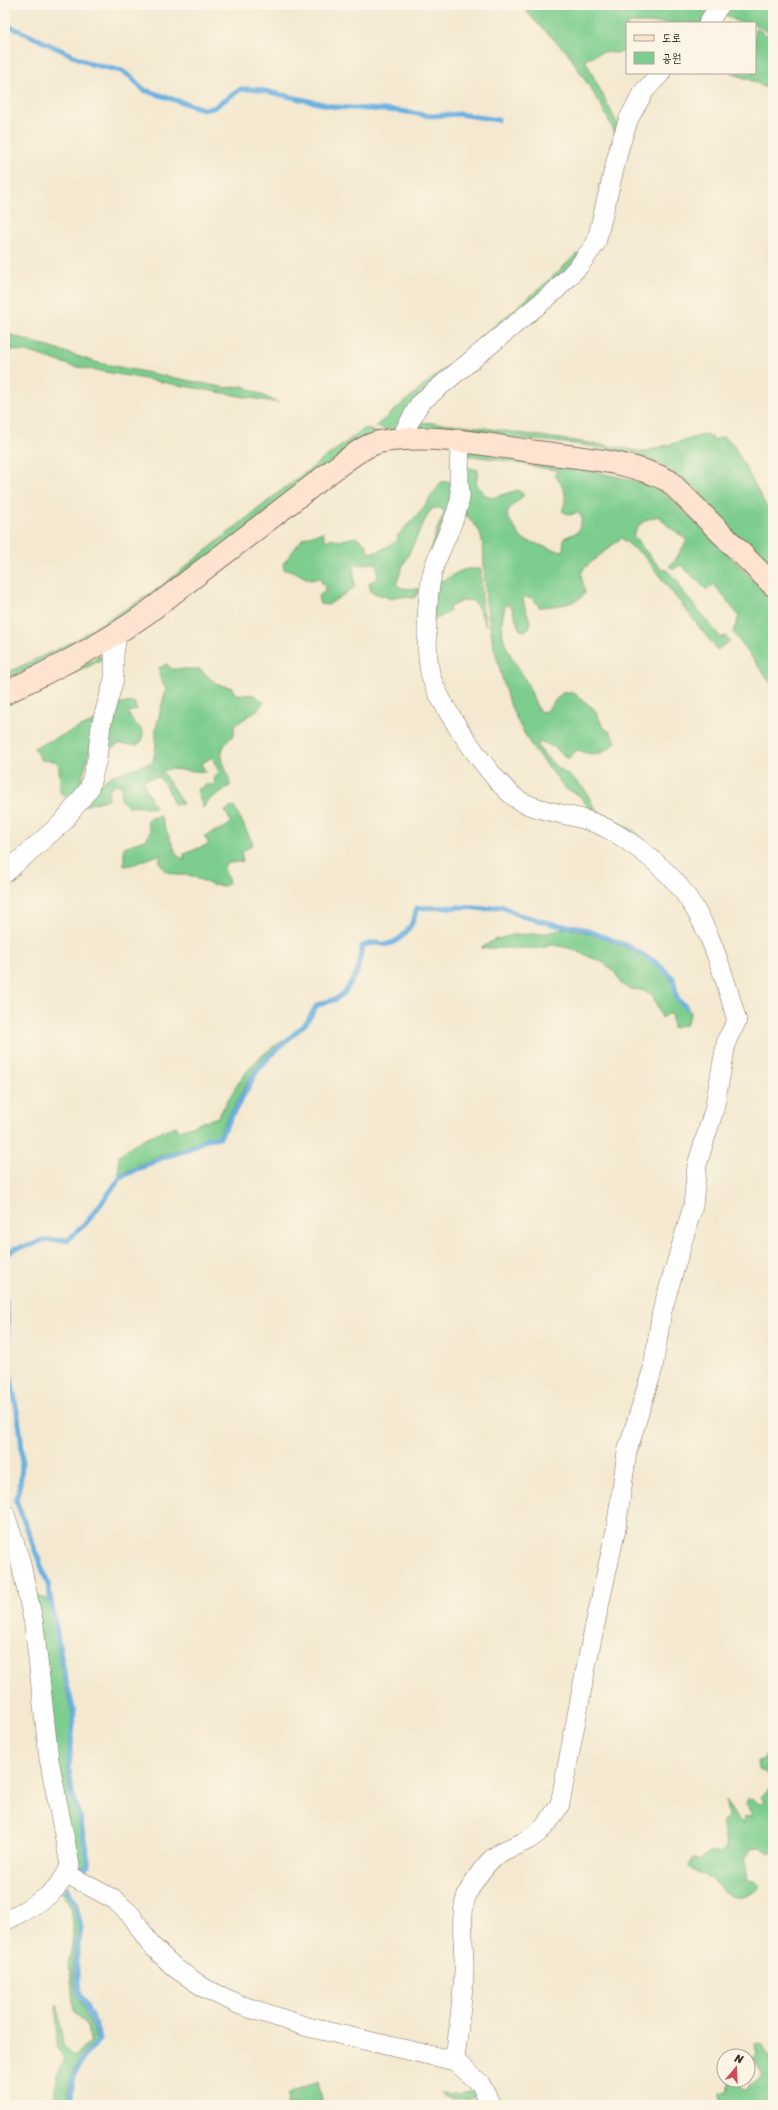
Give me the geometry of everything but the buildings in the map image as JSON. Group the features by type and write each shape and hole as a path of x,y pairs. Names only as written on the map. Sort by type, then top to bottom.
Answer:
{"main road":[{"path":"5,693 78,657 117,635 173,594 342,463 377,443 400,439 430,438 460,441 610,462 653,473 669,481 773,585"}],"street":[{"path":"709,22 720,5"},
{"path":"400,439 420,403 555,291 588,256 596,243 620,145 629,118 645,90 660,74"},
{"path":"455,2061 464,1972 464,1906 468,1893 475,1879 492,1857 507,1848 526,1841 542,1830 552,1818 560,1804 590,1645 616,1529 627,1452 653,1368 662,1312 693,1206 697,1165 714,1110 727,1039 737,1021 722,971 702,922 684,892 670,876 646,855 605,828 586,820 539,809 521,802 506,791 446,710 435,689 430,672 427,628 430,586 434,566 454,521 459,502 460,441"},
{"path":"5,873 62,823 89,789 97,759 101,725 114,679 114,654 117,635"},
{"path":"5,1514 20,1560 34,1624 49,1759 70,1865 67,1874 51,1894 5,1921"},
{"path":"67,1874 115,1900 132,1916 150,1944 175,1968 206,1989 240,2005 308,2026 455,2061 480,2083 491,2105"}],"green space":[{"path":"522,5 716,5 704,22 626,22 626,51 616,53 602,52 585,60 621,131 618,139 602,107 568,53 533,19"},
{"path":"725,5 773,5 773,34 756,26 756,22 738,22 721,12"},
{"path":"756,29 773,39 773,92 753,81 734,74 756,74"},
{"path":"585,253 394,433 376,426 547,282 577,254"},
{"path":"5,333 99,363 226,388 243,386 279,403 72,366 33,353 5,349"},
{"path":"418,422 462,425 625,448 643,452 707,434 714,440 723,437 733,444 773,519 773,572 660,465 626,453 570,443 464,432 415,431"},
{"path":"365,428 386,436 147,602 84,643 5,681 5,674 72,642 159,588 283,489"},
{"path":"473,450 600,473 653,486 664,492 773,599 773,686 733,632 739,616 714,584 707,590 681,565 673,569 669,566 676,559 687,540 668,526 659,516 650,518 640,524 633,536 662,570 666,569 679,582 679,587 721,638 725,636 730,641 717,650 644,556 621,538 584,568 581,574 585,593 576,601 539,607 536,602 529,597 523,597 530,623 530,627 525,631 520,630 512,608 509,604 505,606 502,619 504,639 511,656 529,686 540,712 546,711 562,693 574,693 594,709 604,728 610,732 616,741 608,750 603,752 593,754 577,750 568,759 554,747 539,741 538,746 555,765 585,790 596,809 608,818 633,831 646,843 596,817 579,795 566,789 533,748 520,726 508,700 493,643 486,602 483,545 480,532 461,508 462,466 478,470 476,483 484,494 492,498 518,490 524,495 509,509 507,516 522,539 554,550 563,551 564,538 578,532 582,518 578,512 570,515 562,511 565,496 563,488 554,475 559,471 495,459 464,455"},
{"path":"456,481 456,493 429,555 437,529 445,512 440,508 433,508 428,514 403,565 396,585 402,588 420,589 414,598 396,596 392,599 371,592 369,583 378,578 377,563 353,565 355,587 328,605 320,604 318,597 325,591 325,587 319,578 310,580 293,571 284,570 283,564 303,538 323,532 326,541 332,538 339,541 356,537 366,544 368,553 380,551 398,540 397,536 421,511 441,482"},
{"path":"467,569 481,569 482,602 486,626 477,606 474,602 470,601 458,603 449,607 450,611 433,621 435,578 442,581 460,571"},
{"path":"103,655 108,657 5,707 5,701"},
{"path":"167,664 171,669 199,669 218,685 231,687 236,694 254,695 264,702 257,710 234,726 234,735 223,748 222,759 229,778 230,786 210,799 203,808 197,790 206,785 214,785 215,776 219,772 212,757 201,764 206,772 170,769 162,771 183,804 174,805 168,789 159,777 147,778 143,782 155,808 128,806 121,800 122,786 116,784 109,788 108,799 81,807 94,788 113,775 153,762 156,746 156,728 166,689 160,678 159,668"},
{"path":"134,702 137,710 128,712 131,719 143,731 142,741 137,745 118,744 109,751 101,753 112,705"},
{"path":"97,720 78,795 65,797 60,792 59,765 55,761 41,760 34,748"},
{"path":"234,806 253,844 241,853 243,861 225,864 224,868 229,882 225,886 212,885 189,875 177,875 165,871 160,862 160,855 124,866 124,847 147,839 150,830 147,823 149,818 160,816 177,855 184,860 184,854 209,844 204,836 228,826 231,822 225,811"},
{"path":"564,928 605,939 637,953 662,970 671,980 675,999 691,1012 686,1025 673,1028 671,1014 667,1014 662,1018 652,994 641,990 629,989 621,984 616,974 604,963 569,948 554,945 539,948 481,948 494,940 513,935 549,933"},
{"path":"283,1041 255,1069 218,1135 205,1137 186,1148 161,1155 119,1175 119,1156 131,1146 176,1126 180,1130 218,1117 245,1074 261,1056"},
{"path":"33,1595 50,1600 61,1667 72,1715 67,1768 70,1794 79,1819 87,1864 78,1869 57,1767"},
{"path":"766,1755 773,1763 773,1783 769,1775 758,1768 757,1761 763,1761"},
{"path":"773,1784 773,1851 770,1854 761,1847 752,1848 745,1859 748,1881 756,1882 761,1887 744,1897 732,1896 706,1876 696,1872 689,1865 693,1858 699,1861 713,1851 720,1853 726,1849 723,1822 728,1817 726,1800 736,1818 744,1824 744,1817 752,1815 746,1804 748,1798 754,1799 759,1804 765,1803 761,1797"},
{"path":"65,1889 74,1906 79,1927 73,1962 76,1992 94,2030 96,2040 78,2061 74,2069 69,2086 69,2105 55,2105 54,2093 64,2059 57,2046 56,2006 58,2006 63,2046 74,2056 90,2041 88,2026 74,2011 69,1962 73,1938 73,1924 71,1908 62,1892"},
{"path":"755,2044 762,2044 770,2058 773,2055 773,2099 768,2105 718,2105 721,2102 720,2093 727,2092 728,2088 742,2088 744,2090 748,2088 756,2088 756,2082 761,2080 762,2076 756,2064 757,2054"},
{"path":"318,2081 323,2105 287,2105 288,2093"},
{"path":"478,2090 481,2095 465,2100 455,2100 440,2093 461,2094"}],"waterway":[{"path":"5,24 91,64 122,71 131,77 144,90 203,109 213,108 241,89 256,89 336,107 400,111 431,116 459,114 498,120"},
{"path":"5,1256 16,1248 32,1245 42,1240 68,1240 87,1222 121,1177 162,1158 187,1150 206,1139 220,1137 257,1071 270,1056 307,1022 317,1005 336,999 344,993 357,973 362,946 373,943 388,944 399,939 411,925 417,908 464,907 485,909 501,906 519,915 557,925 578,927 626,945 657,963 673,978 677,998 686,1007"},
{"path":"5,1297 9,1367 22,1450 20,1484 16,1500 48,1584 63,1666 74,1713 69,1768 72,1792 80,1818 89,1865 81,1871"},
{"path":"67,1888 76,1905 81,1927 76,1962 79,1991 97,2029 99,2040 86,2054 77,2070 72,2086 72,2105"}]}
